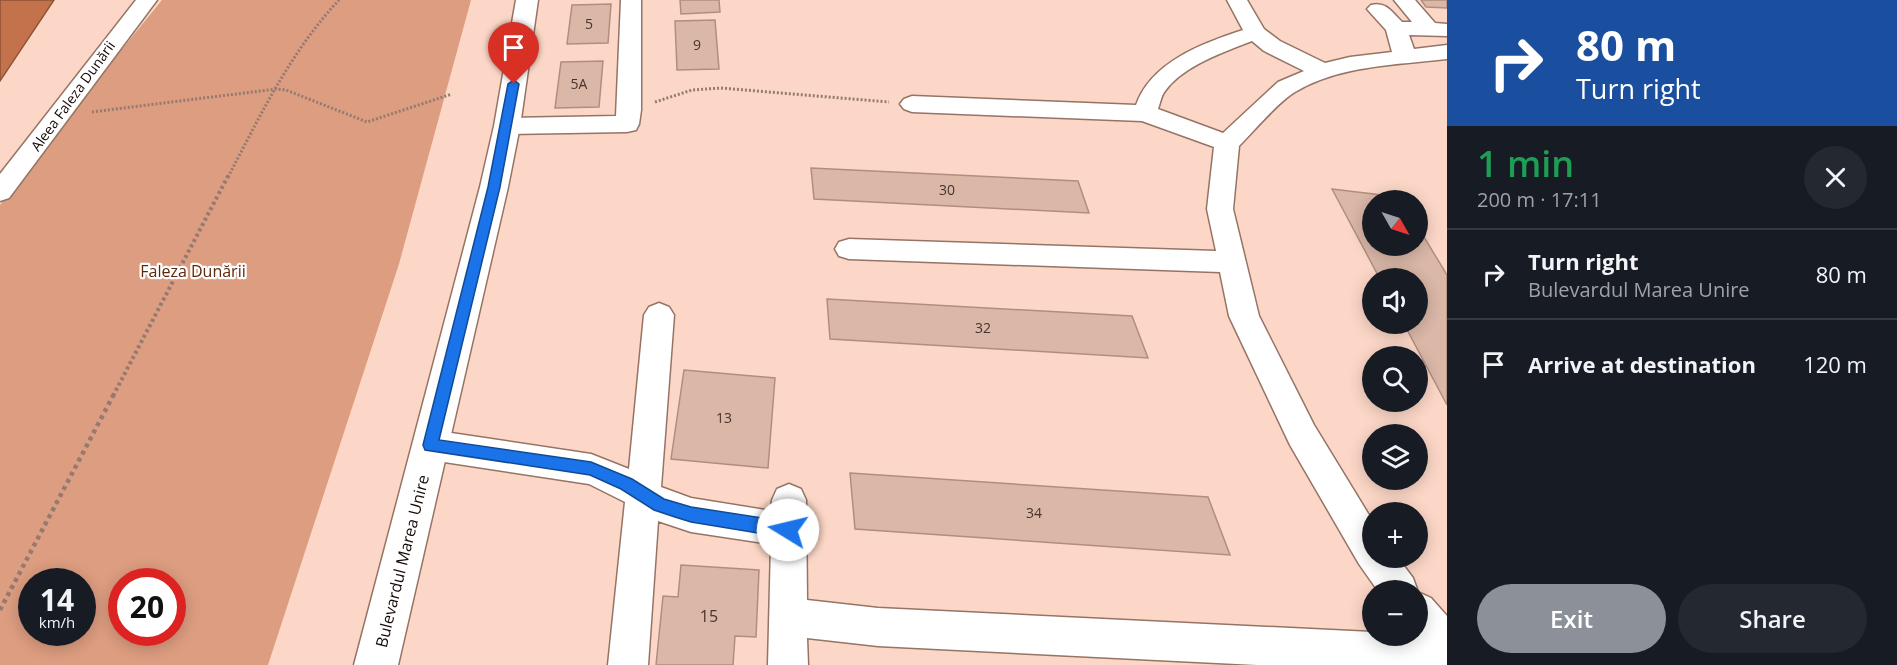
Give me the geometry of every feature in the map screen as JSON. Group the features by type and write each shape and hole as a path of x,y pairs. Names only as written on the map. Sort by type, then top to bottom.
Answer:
{"main road":[{"name":"Bulevardul Marea Unire","path":"376,665 507,126 527,0"}],"street":[{"name":"Aleea Faleza Dunării","path":"0,192 60,116 110,45 147,0"},
{"path":"507,126 627,124 631,0"},
{"path":"1237,0 1256,33 1272,46 1323,71"},
{"path":"1404,0 1438,30"},
{"path":"1378,9 1396,28 1405,57"},
{"path":"1396,28 1438,30"},
{"path":"1145,113 1155,88 1185,65 1232,40 1256,33"},
{"path":"1362,535 1302,435 1244,316 1220,209 1227,143 1286,87 1323,71 1350,64 1447,52"},
{"path":"912,104 1145,113 1227,143"},
{"path":"849,249 1232,262"},
{"path":"628,665 659,315"},
{"path":"431,445 591,469 627,484 659,505 691,515 789,515 788,665"},
{"path":"1384,568 1393,580"},
{"path":"787,617 878,627 1447,655"},
{"path":"1428,623 1447,646"}],"path":[{"path":"0,610 276,89 329,10 339,0"},
{"path":"629,110 692,90 721,88 912,104"},
{"path":"60,116 276,89 286,90 367,122 452,94"}],"green space":[{"name":"Faleza Dunării","path":"162,0 471,0 399,264 268,665 0,665 0,205 78,103"}],"shaded area":[{"path":"0,0 54,0 0,81"}],"building":[{"path":"680,0 719,0 720,12 681,14"},
{"path":"1421,0 1447,0 1447,8 1426,7"},
{"path":"611,4 608,43 567,44 572,5"},
{"path":"715,20 719,69 677,70 675,21"},
{"path":"603,61 599,107 555,108 561,62"},
{"path":"811,168 1078,181 1089,213 814,199"},
{"path":"1332,189 1362,193 1362,245"},
{"path":"1428,244 1447,275 1447,405 1428,369 1428,346 1416,346 1409,334 1428,334 1428,268 1374,268 1368,256 1428,256"},
{"path":"827,299 1132,316 1148,358 830,339"},
{"path":"684,370 775,378 768,468 671,459"},
{"path":"850,473 1208,497 1230,555 855,529"},
{"path":"681,565 759,570 756,637 735,636 733,665 656,665 663,596 678,597"}],"route":[{"path":"514,84 494,187 431,445 591,469 627,484 659,505 691,515 788,530"}]}
